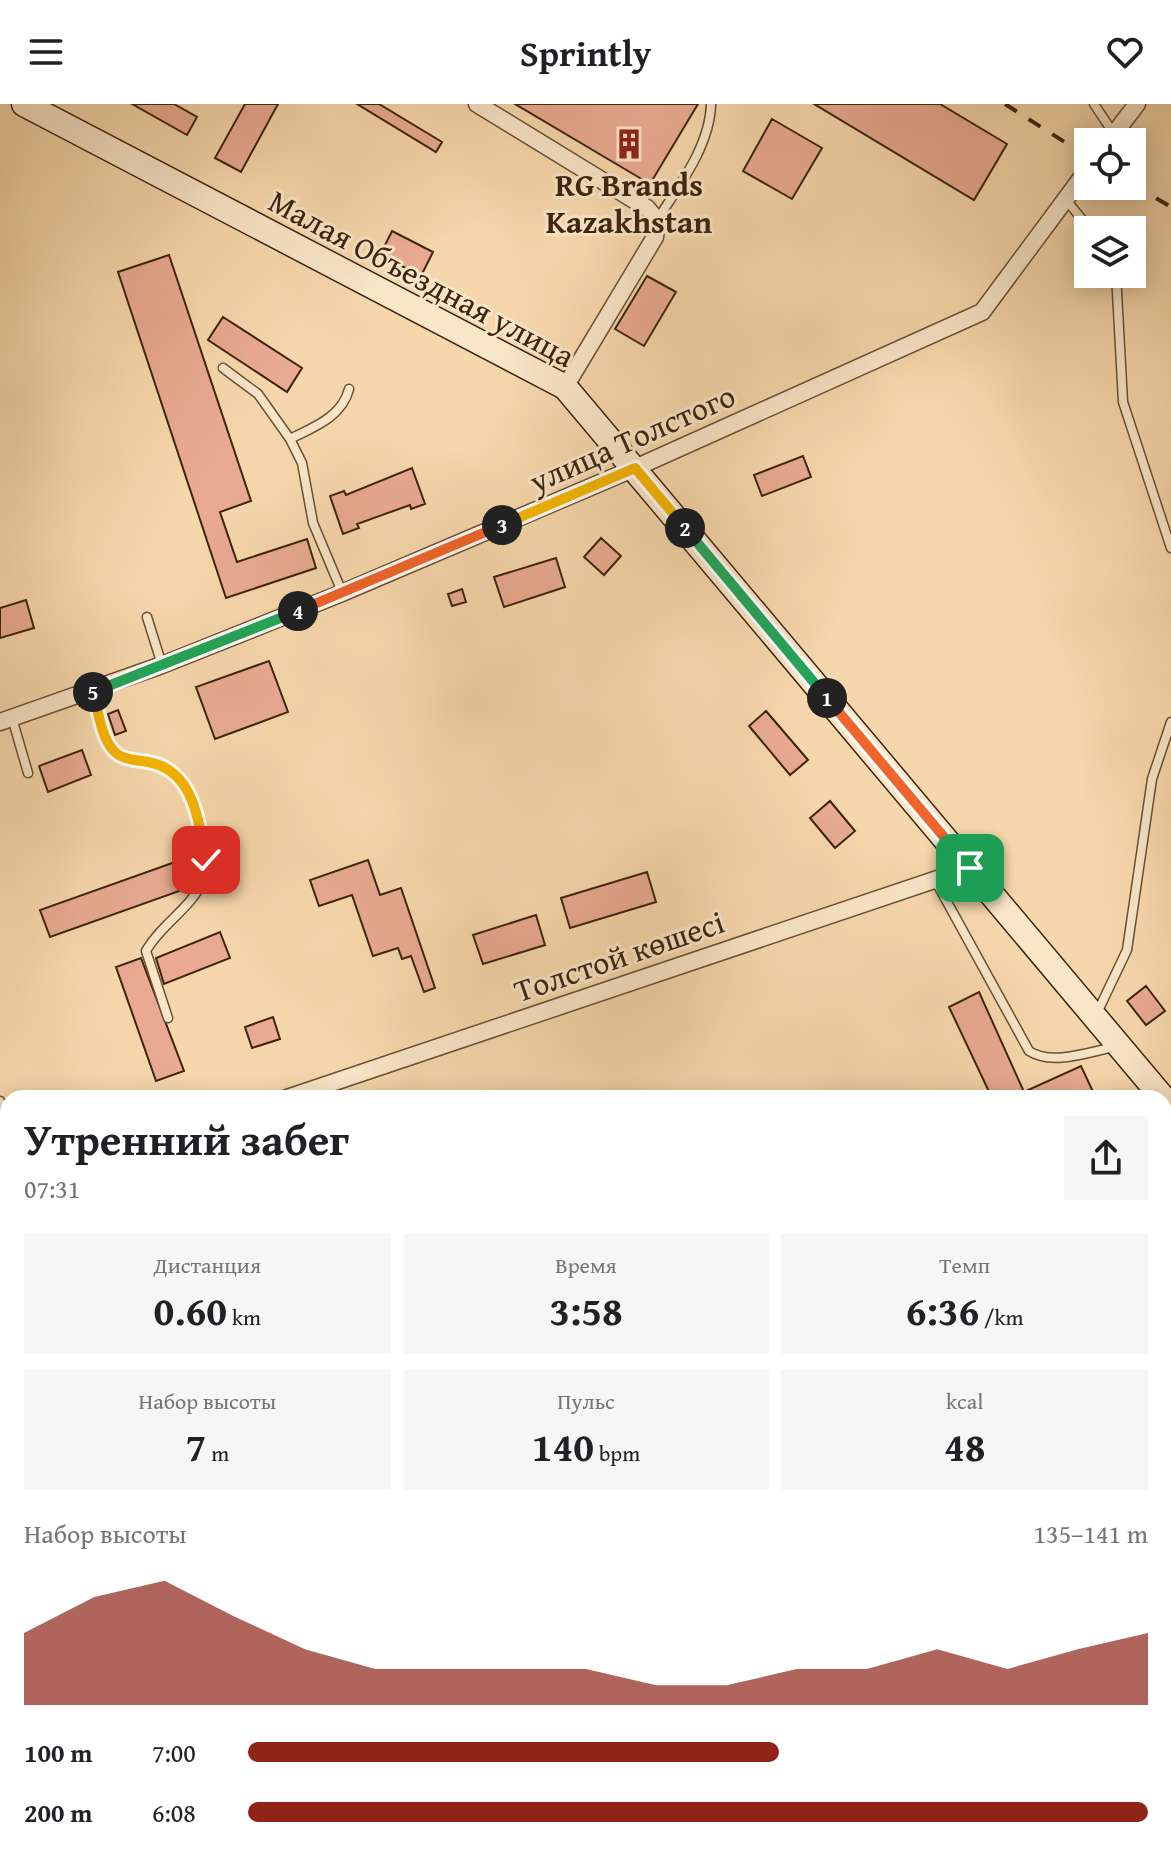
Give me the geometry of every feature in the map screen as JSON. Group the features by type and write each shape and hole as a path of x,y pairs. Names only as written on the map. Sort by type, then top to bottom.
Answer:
{"street":[{"name":"Малая Объездная улица","path":"24,104 565,387 1156,1090"},
{"path":"477,104 647,208 657,220 655,237 565,387"},
{"path":"1119,128 1137,104"},
{"name":"улица Толстого","path":"6,720 162,665 342,593 635,468 982,312 1074,188"},
{"name":"Толстой көшесі","path":"311,1090 970,868"}],"lane":[{"path":"657,220 690,169 711,115 711,104"},
{"path":"1094,104 1106,128"},
{"path":"1065,200 1079,216"},
{"path":"1117,288 1123,402 1158,499 1171,548"},
{"path":"223,368 258,394 290,439 302,463 313,523 342,593"},
{"path":"290,439 326,421 346,401 349,389"},
{"path":"147,617 162,665"},
{"path":"93,690 113,750 123,758 162,764 177,773 188,790 198,822 206,860 204,877 195,894 146,951 168,1018"},
{"path":"6,720 28,773"},
{"path":"1095,1017 1127,950 1152,779 1171,722"},
{"path":"935,880 1029,1051 1037,1056 1053,1058 1120,1046"}],"building":[{"path":"132,104 174,104 197,117 187,135"},
{"path":"245,104 278,104 241,172 215,158"},
{"path":"357,104 379,104 442,142 436,152"},
{"name":"RG Brands Kazakhstan","path":"515,104 698,104 650,184"},
{"path":"814,104 940,104 1007,144 974,200"},
{"path":"772,119 822,148 792,199 743,171"},
{"path":"392,231 433,252 421,276 380,255"},
{"path":"169,255 251,501 220,512 237,562 307,539 316,568 226,598 118,272"},
{"path":"647,276 676,292 644,346 615,329"},
{"path":"223,317 302,368 287,392 208,340"},
{"path":"803,456 811,477 762,496 754,475"},
{"path":"412,468 425,504 411,509 410,505 357,524 359,528 343,534 330,496 344,491 346,495"},
{"path":"601,538 621,556 604,575 584,557"},
{"path":"556,558 565,587 504,607 494,577"},
{"path":"462,589 466,602 452,606 448,594"},
{"path":"26,600 34,628 0,638 0,608"},
{"path":"269,661 288,712 215,739 196,687"},
{"path":"118,710 126,731 115,735 108,714"},
{"path":"766,711 808,760 790,775 749,726"},
{"path":"82,750 91,775 48,792 39,766"},
{"path":"830,801 855,831 835,848 810,818"},
{"path":"368,860 380,895 401,888 435,988 424,992 411,956 402,959 398,948 373,956 352,895 319,906 310,880"},
{"path":"175,862 185,889 50,937 40,910"},
{"path":"647,872 656,902 570,928 561,898"},
{"path":"536,915 545,945 483,964 473,935"},
{"path":"220,932 230,958 164,984 156,958"},
{"path":"141,958 184,1071 156,1081 116,967"},
{"path":"1146,986 1165,1011 1146,1025 1127,1001"},
{"path":"979,992 1023,1090 988,1090 949,1007"},
{"path":"273,1017 280,1039 252,1048 245,1027"},
{"path":"1081,1066 1092,1090 1028,1090"}],"railway":[{"path":"1005,104 1074,148"},
{"path":"1146,192 1171,207"}],"place":[{"name":"RG Brands Kazakhstan","path":"629,144"}],"route":[{"path":"206,860 188,790 177,773 162,764 123,758 113,750 107,740 93,690 342,593 635,468 970,868"}]}
